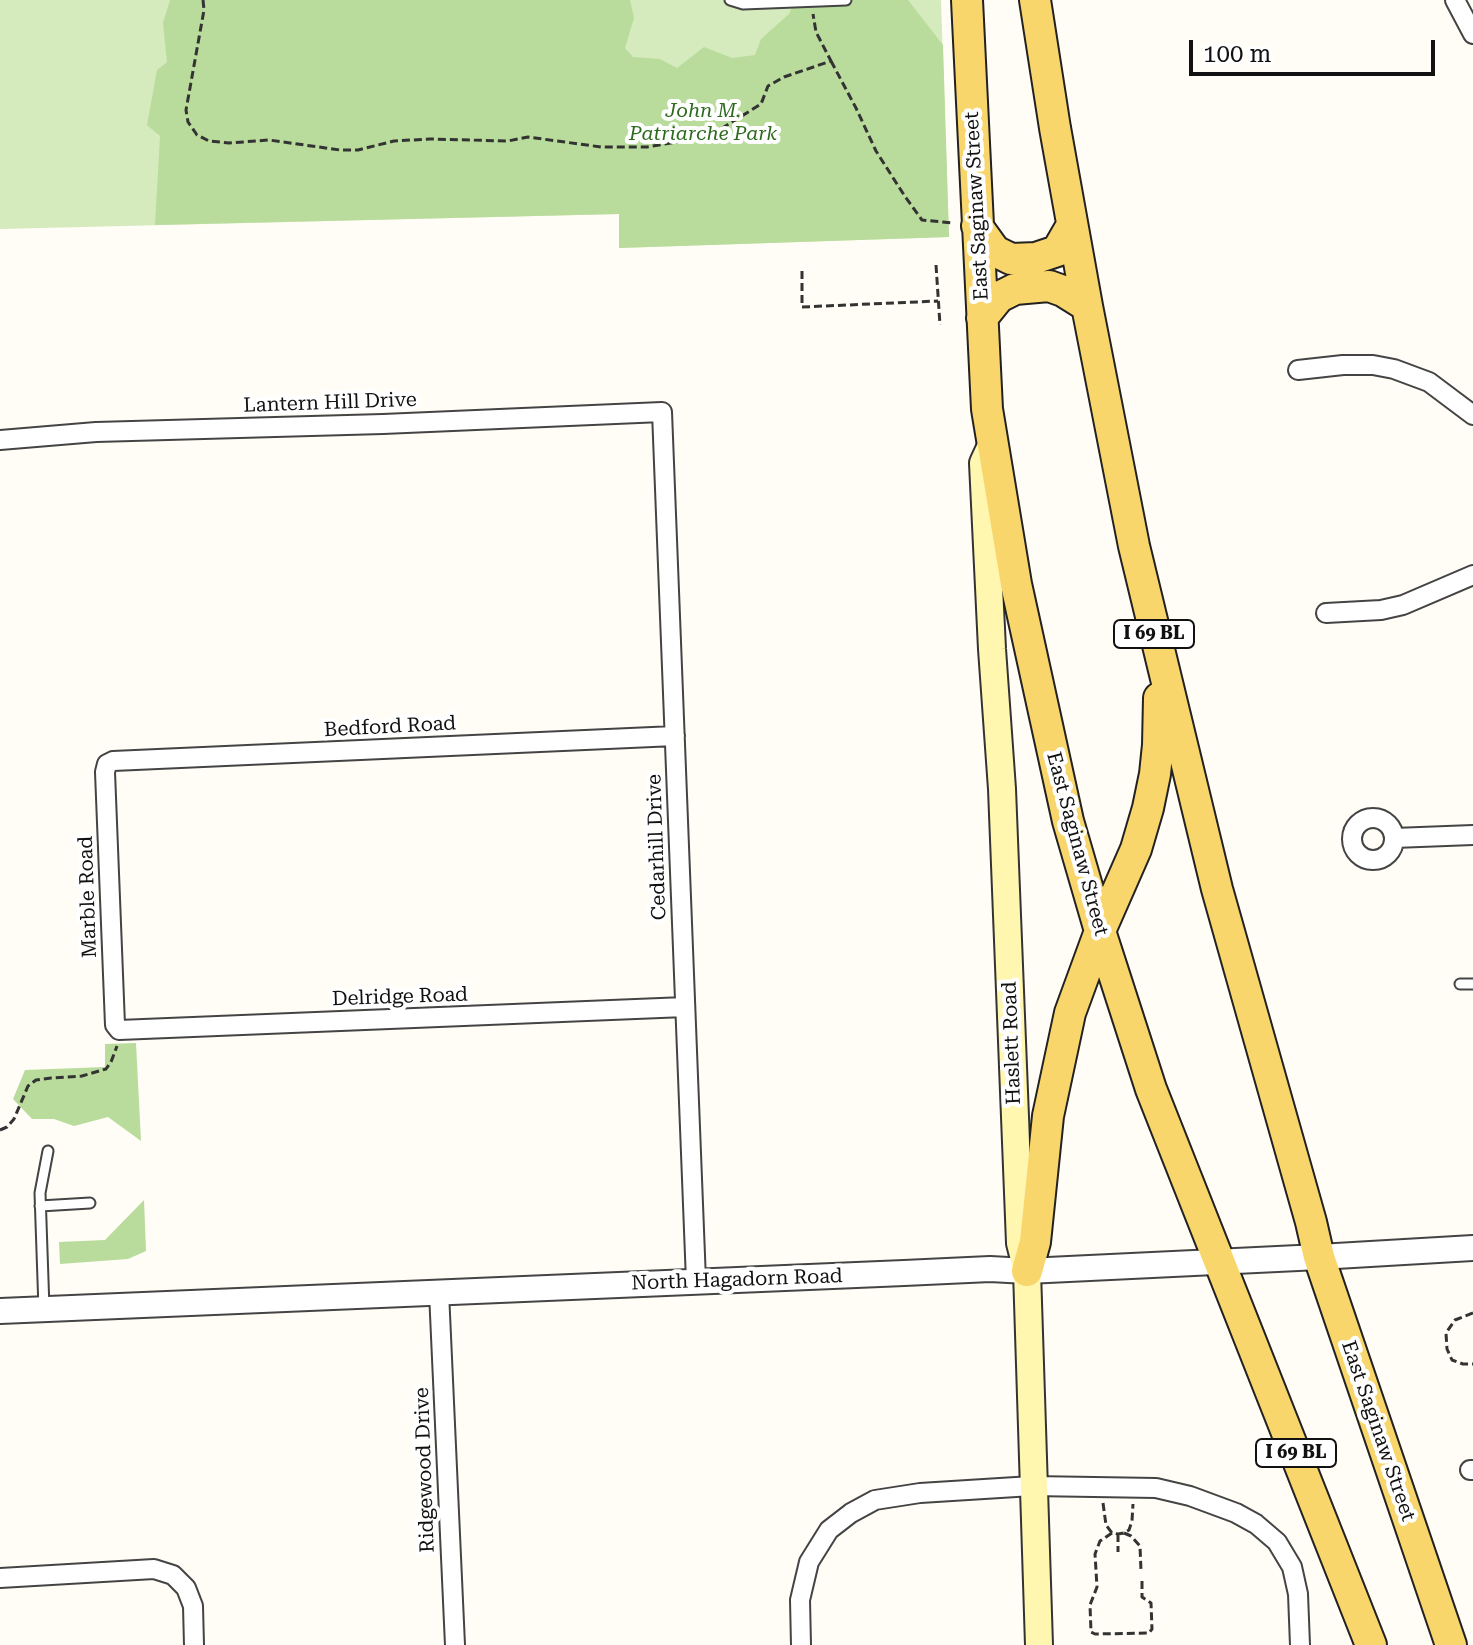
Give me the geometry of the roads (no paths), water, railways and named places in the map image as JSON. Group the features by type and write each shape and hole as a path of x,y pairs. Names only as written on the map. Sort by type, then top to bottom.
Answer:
{"main road":[{"name":"East Saginaw Street","path":"967,0 967,224 982,318 987,409 1016,584 1068,821 1151,1089 1371,1645"},
{"name":"East Saginaw Street","path":"1035,0 1072,225 1134,546 1217,889 1319,1257 1451,1645"},
{"path":"967,224 995,251 1011,259 1036,258 1057,251 1072,225"},
{"path":"982,318 999,297 1015,289 1049,286 1087,306"},
{"name":"Haslett Road","path":"992,444 983,463 1002,789 1020,1243 1027,1271 1039,1645"},
{"path":"1027,1271 1035,1242 1055,1082 1070,1013 1100,931 1136,849 1155,774 1159,691 1153,628"}],"street":[{"path":"1455,0 1473,34"},
{"path":"1298,370 1343,365 1394,369 1429,382 1473,415"},
{"name":"Lantern Hill Drive","path":"0,440 96,432 662,412"},
{"name":"Cedarhill Drive","path":"662,412 696,1281"},
{"path":"1326,613 1381,610 1403,605 1473,575"},
{"name":"Bedford Road","path":"107,764 113,761 675,736"},
{"name":"Marble Road","path":"107,764 115,1025 118,1029"},
{"path":"1394,838 1473,835"},
{"name":"Delridge Road","path":"118,1029 685,1007"},
{"name":"North Hagadorn Road","path":"0,1311 975,1270 1027,1271 1473,1248"},
{"name":"Ridgewood Drive","path":"439,1292 455,1645"},
{"path":"801,1645 800,1600 809,1562 829,1530 851,1513 875,1500 920,1493 1032,1486 1156,1488 1190,1496 1236,1513 1267,1532 1292,1567 1298,1594 1300,1645"},
{"path":"0,1578 154,1569 173,1575 186,1588 193,1606 194,1645"}],"lane":[{"path":"730,0 743,4 846,0"},
{"path":"1460,984 1473,984"},
{"path":"44,1309 40,1193 48,1151"},
{"path":"40,1206 90,1203"}],"park label":[{"name":"John M. Patriarche Park","path":"703,122"}]}
